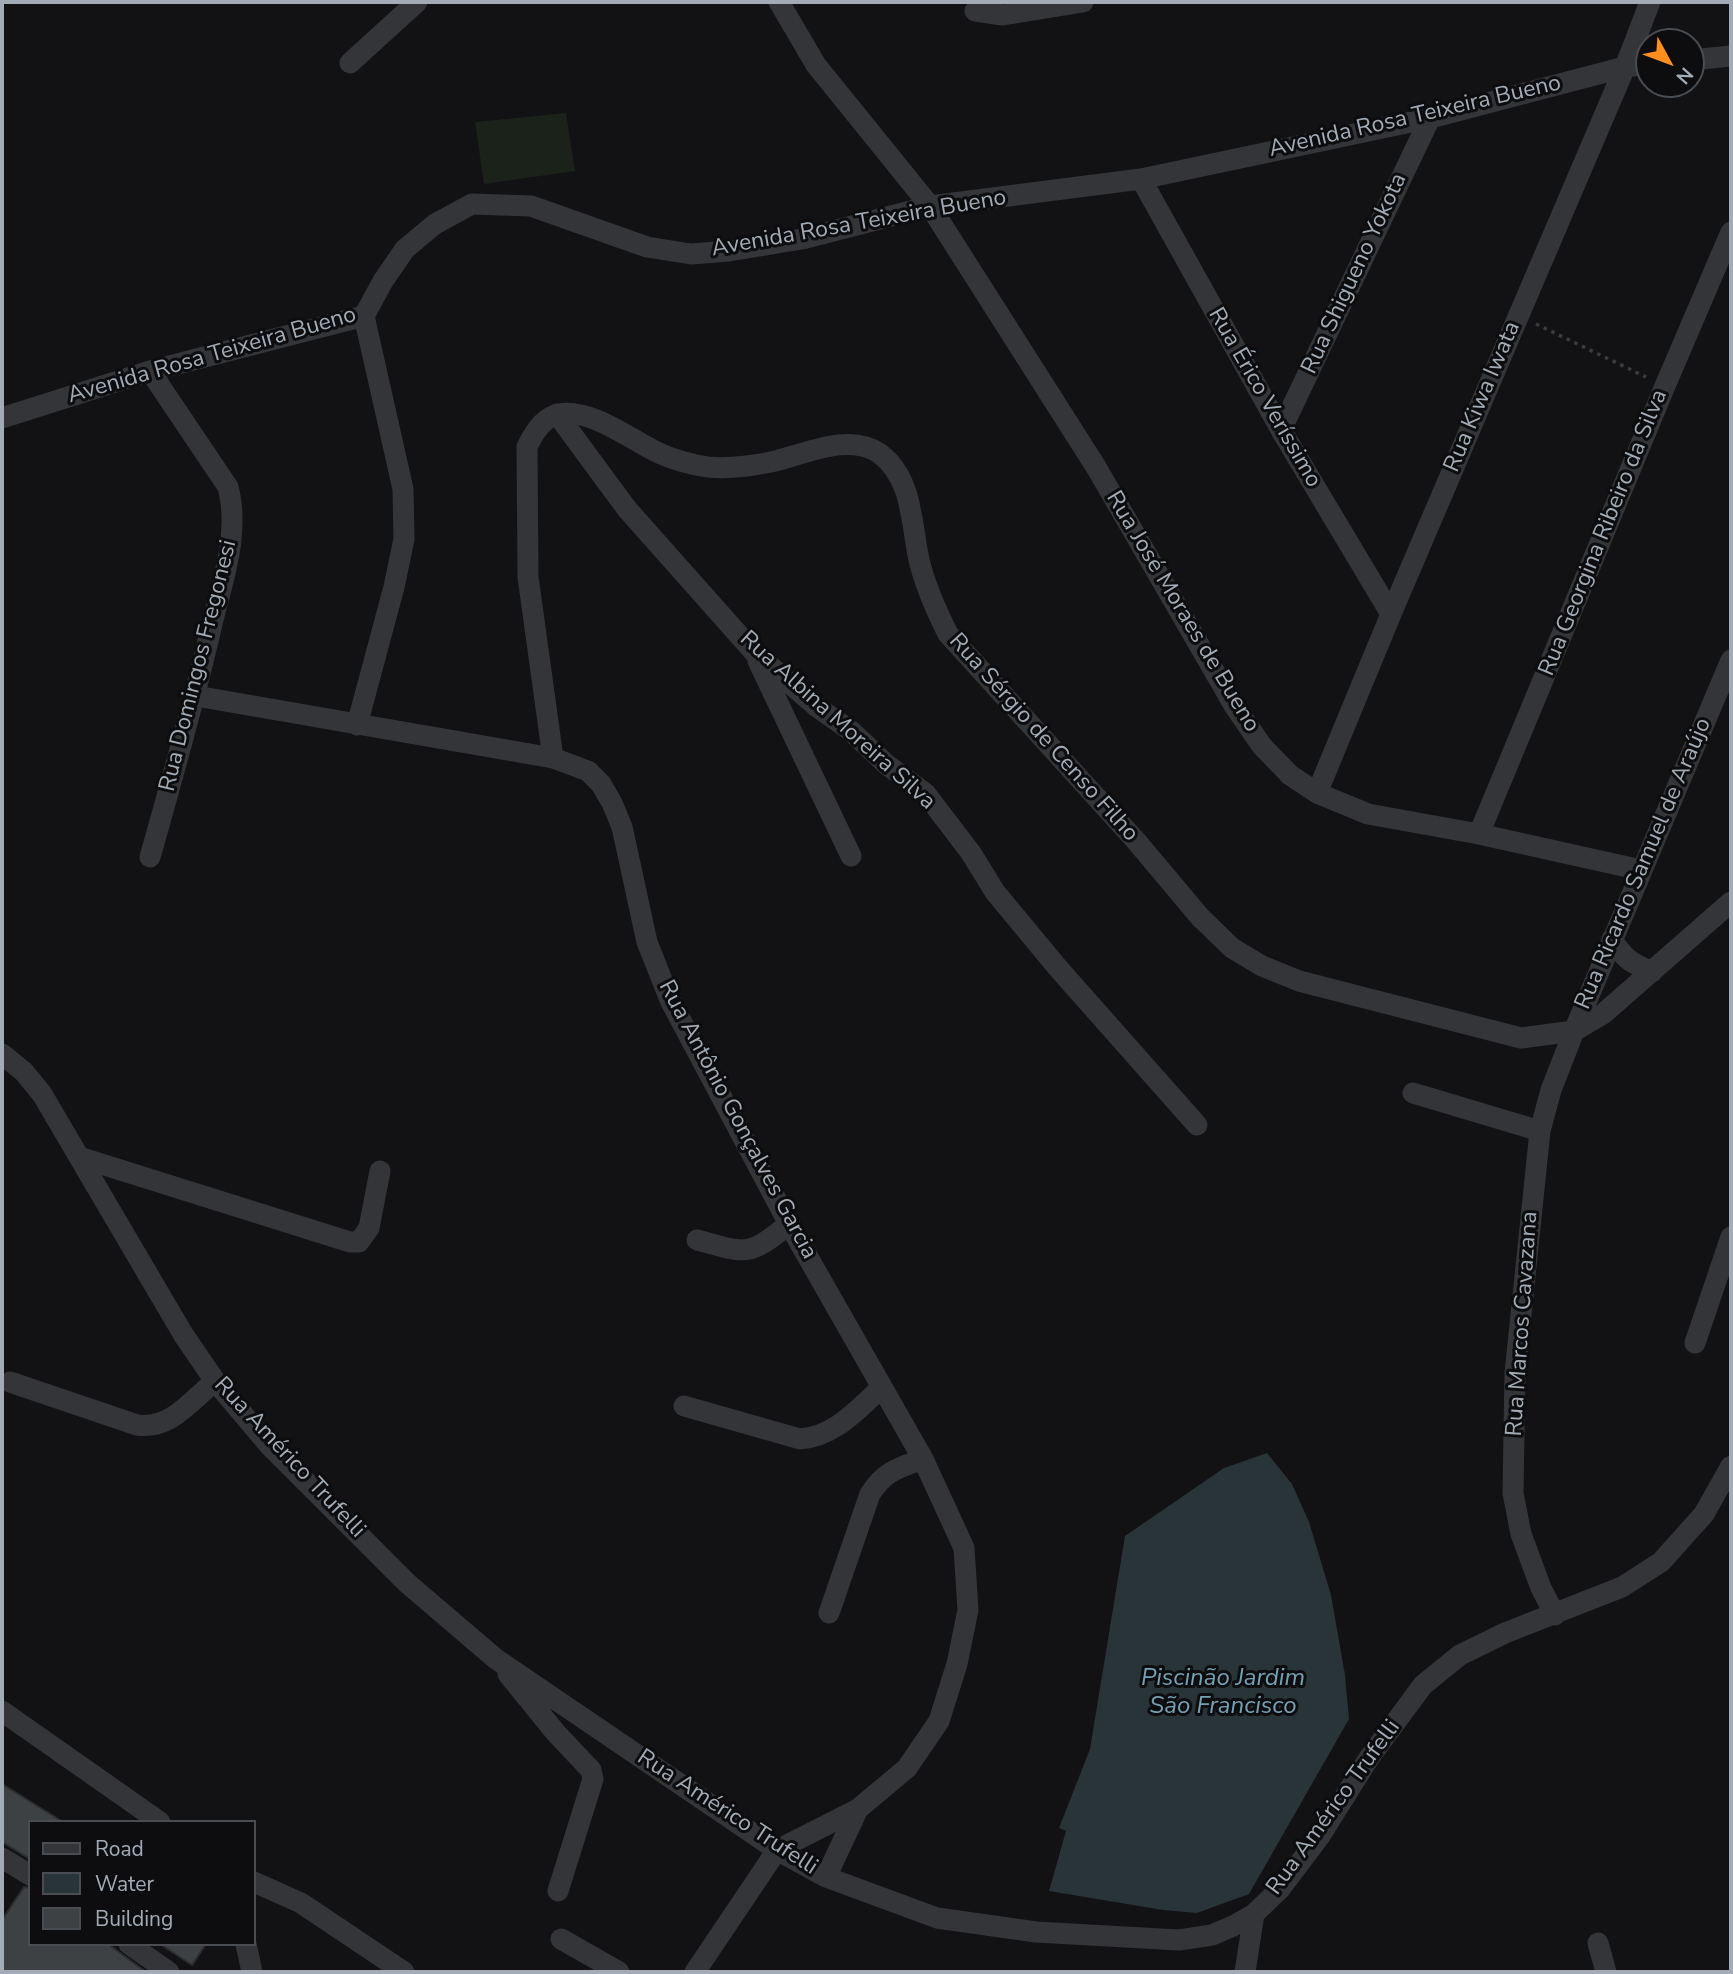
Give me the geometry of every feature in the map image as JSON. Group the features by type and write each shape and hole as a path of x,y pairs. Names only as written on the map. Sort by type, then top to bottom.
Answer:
{"street":[{"path":"350,63 417,2"},
{"name":"Rua José Moraes de Bueno","path":"779,2 831,87 930,206 1097,467 1235,707 1262,746 1290,775 1317,793 1368,814 1479,834 1641,870"},
{"path":"975,12 1003,15 1083,2"},
{"name":"Rua Kiwa Iwata","path":"1317,793 1650,2"},
{"path":"1705,59 1731,56"},
{"name":"Avenida Rosa Teixeira Bueno","path":"2,418 150,370 364,316 405,249 435,223 472,204 531,206 647,247 691,254 729,251 802,239 930,206 1141,179 1430,118 1635,65"},
{"name":"Rua Shigueno Yokota","path":"1281,430 1430,118"},
{"name":"Rua Érico Veríssimo","path":"1141,179 1281,430 1391,614"},
{"name":"Rua Georgina Ribeiro da Silva","path":"1479,834 1731,232"},
{"path":"357,725 404,539 403,489 364,316"},
{"name":"Rua Domingos Fregonesi","path":"150,370 228,488 233,507 232,533 226,565 196,696 150,857"},
{"path":"553,758 528,577 527,447 536,429 558,414"},
{"name":"Rua Albina Moreira Silva","path":"558,414 627,509 754,652 817,707 851,731 886,764 926,794 971,853 995,892 1058,968 1197,1125"},
{"name":"Rua Sérgio de Censo Filho","path":"558,414 599,421 659,454 707,467 769,463 837,445 862,446 879,453 895,471 908,493 930,599 948,634 1137,842 1200,917 1232,948 1262,966 1299,981 1521,1038 1574,1031 1603,1014 1731,902"},
{"path":"754,652 851,856"},
{"name":"Rua Ricardo Samuel de Araújo","path":"1574,1031 1731,660"},
{"name":"Rua Antônio Gonçalves Garcia","path":"196,696 553,758 588,771 601,784 612,803 622,827 647,942 670,1000 789,1224 923,1459 964,1548 968,1610 957,1664 939,1721 907,1768 858,1810 777,1850"},
{"path":"1612,939 1621,954 1631,963 1652,972"},
{"name":"Rua Marcos Cavazana","path":"1555,1615 1541,1588 1521,1534 1513,1493 1515,1373 1540,1131 1551,1090 1574,1031"},
{"name":"Rua Américo Trufelli","path":"2,1054 24,1072 42,1094 183,1334 215,1381 269,1445 407,1583 496,1659 777,1850 826,1877 937,1918 1036,1932 1179,1940 1212,1934 1233,1926 1254,1914 1280,1889 1320,1836 1369,1758 1423,1685 1460,1655 1505,1633 1622,1587 1661,1562 1704,1514 1731,1466"},
{"path":"1413,1093 1540,1131"},
{"path":"79,1157 350,1242 359,1242 369,1228 380,1171"},
{"path":"697,1240 740,1251 752,1250 789,1224"},
{"path":"1695,1343 1731,1237"},
{"path":"9,1382 137,1425 152,1427 166,1422 215,1381"},
{"path":"684,1406 800,1439 816,1438 827,1433 882,1387"},
{"path":"829,1613 870,1494 879,1480 888,1473 923,1459"},
{"path":"496,1659 533,1706 591,1770 591,1788 558,1891"},
{"path":"2,1711 157,1820"},
{"name":"Rua Antônio Gonçalves Garcia","path":"826,1877 858,1810"},
{"path":"695,1972 777,1850"},
{"path":"2,1858 28,1874"},
{"path":"256,1883 301,1903 404,1972"},
{"path":"1245,1972 1254,1914"},
{"path":"561,1940 619,1972"},
{"path":"1598,1943 1606,1972"},
{"path":"132,1946 169,1972"},
{"path":"246,1946 252,1972"}],"path":[{"path":"1518,316 1665,386"}],"shaded area":[{"path":"566,113 575,171 484,184 475,122"}],"water":[{"name":"Piscinão Jardim São Francisco","path":"1267,1453 1292,1484 1309,1522 1331,1595 1345,1675 1349,1719 1249,1894 1197,1913 1049,1891 1066,1831 1059,1828 1090,1749 1125,1536 1224,1468"}],"building":[{"path":"2,1784 60,1820 28,1820 28,1858 2,1842"},
{"path":"24,1887 28,1888 28,1946 111,1946 146,1972 2,1972 2,1920"},
{"path":"163,1946 205,1946 192,1965"}]}
